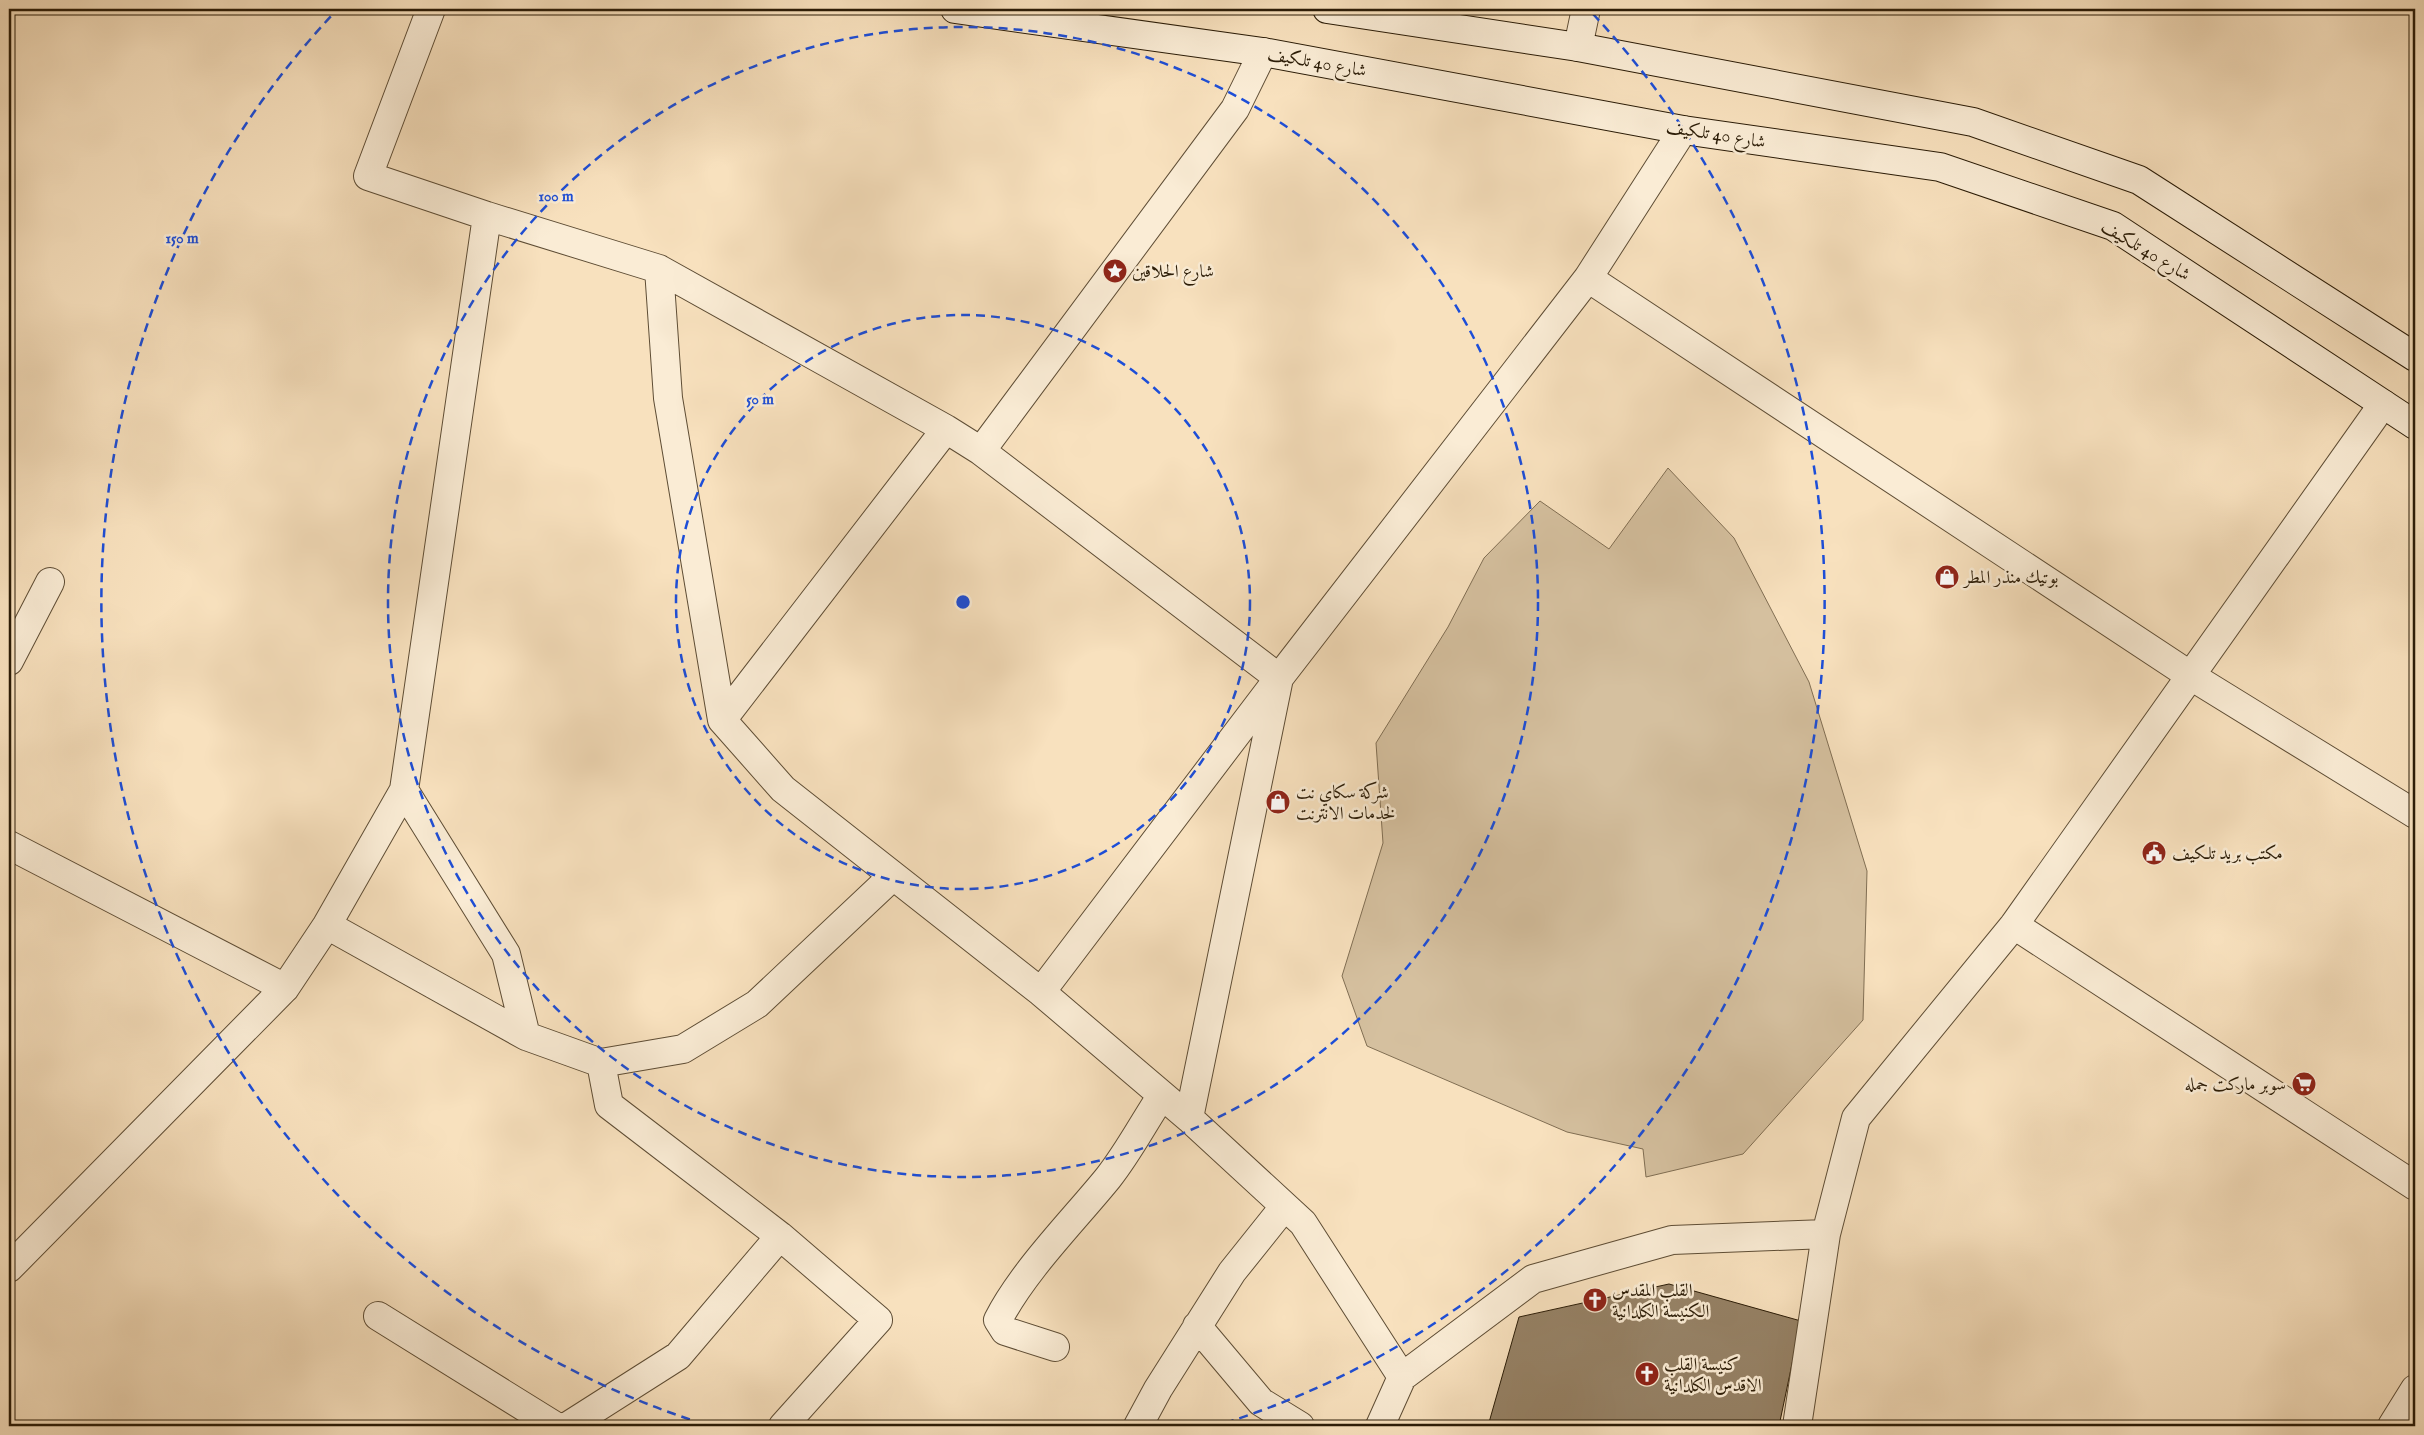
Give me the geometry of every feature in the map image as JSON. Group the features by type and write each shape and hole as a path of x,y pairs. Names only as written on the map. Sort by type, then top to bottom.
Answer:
{"street":[{"path":"432,9 368,176 487,216 659,269 946,429 981,452 1280,678"},
{"name":"شارع 40 تلكيف","path":"954,9 1263,52 1684,130 1940,167 2113,226 2415,425"},
{"path":"1327,9 1578,47 1973,122 2139,180 2413,350"},
{"path":"1578,47 1586,9"},
{"path":"981,452 1235,109 1263,52"},
{"path":"1041,992 1588,278 1684,130"},
{"path":"9,1268 285,988 326,924 404,790 487,216"},
{"path":"659,269 668,398 722,720 783,790 1041,992 1189,1118 1303,1223 1402,1377"},
{"path":"1588,278 2191,676 2415,814"},
{"path":"1798,1426 1826,1234 1856,1118 2014,925 2383,404"},
{"path":"722,720 946,429"},
{"path":"9,661 50,582"},
{"path":"1189,1118 1280,678"},
{"path":"404,790 506,954 526,1036"},
{"path":"9,845 285,988"},
{"path":"326,924 526,1036 601,1064 683,1049 757,1004 893,876"},
{"path":"2014,925 2415,1186"},
{"path":"601,1064 609,1105 780,1236 878,1320 783,1426"},
{"path":"1055,1346 1005,1331 998,1320 1005,1306 1049,1248 1110,1176 1162,1095"},
{"path":"1138,1426 1158,1389 1232,1272 1284,1206"},
{"path":"1380,1426 1402,1377 1533,1279 1672,1240 1826,1234"},
{"path":"568,1426 678,1356 780,1236"},
{"path":"378,1316 555,1426"},
{"path":"1198,1326 1261,1402 1300,1426"},
{"path":"2392,1426 2415,1389"}],"shaded area":[{"path":"1668,468 1734,538 1809,682 1867,871 1863,1020 1743,1154 1646,1177 1643,1149 1567,1132 1367,1046 1342,976 1383,843 1376,743 1448,627 1484,558 1540,501 1609,549"}],"building":[{"name":"كنيسة القلب الاقدس الكلدانية","path":"1669,1284 1801,1321 1779,1426 1488,1426 1519,1317"}],"place":[{"name":"شارع الحلاقين","path":"1115,271"},
{"name":"بوتيك منذر المطر","path":"1947,577"},
{"name":"شركة سكاي نت لخدمات الانترنت","path":"1278,802"},
{"name":"مكتب بريد تلكيف","path":"2154,853"},
{"name":"سوبر ماركت جمله","path":"2304,1084"},
{"name":"القلب المقدس الكنيسة الكلدانية","path":"1595,1300"},
{"name":"كنيسة القلب الاقدس الكلدانية","path":"1647,1374"}]}
